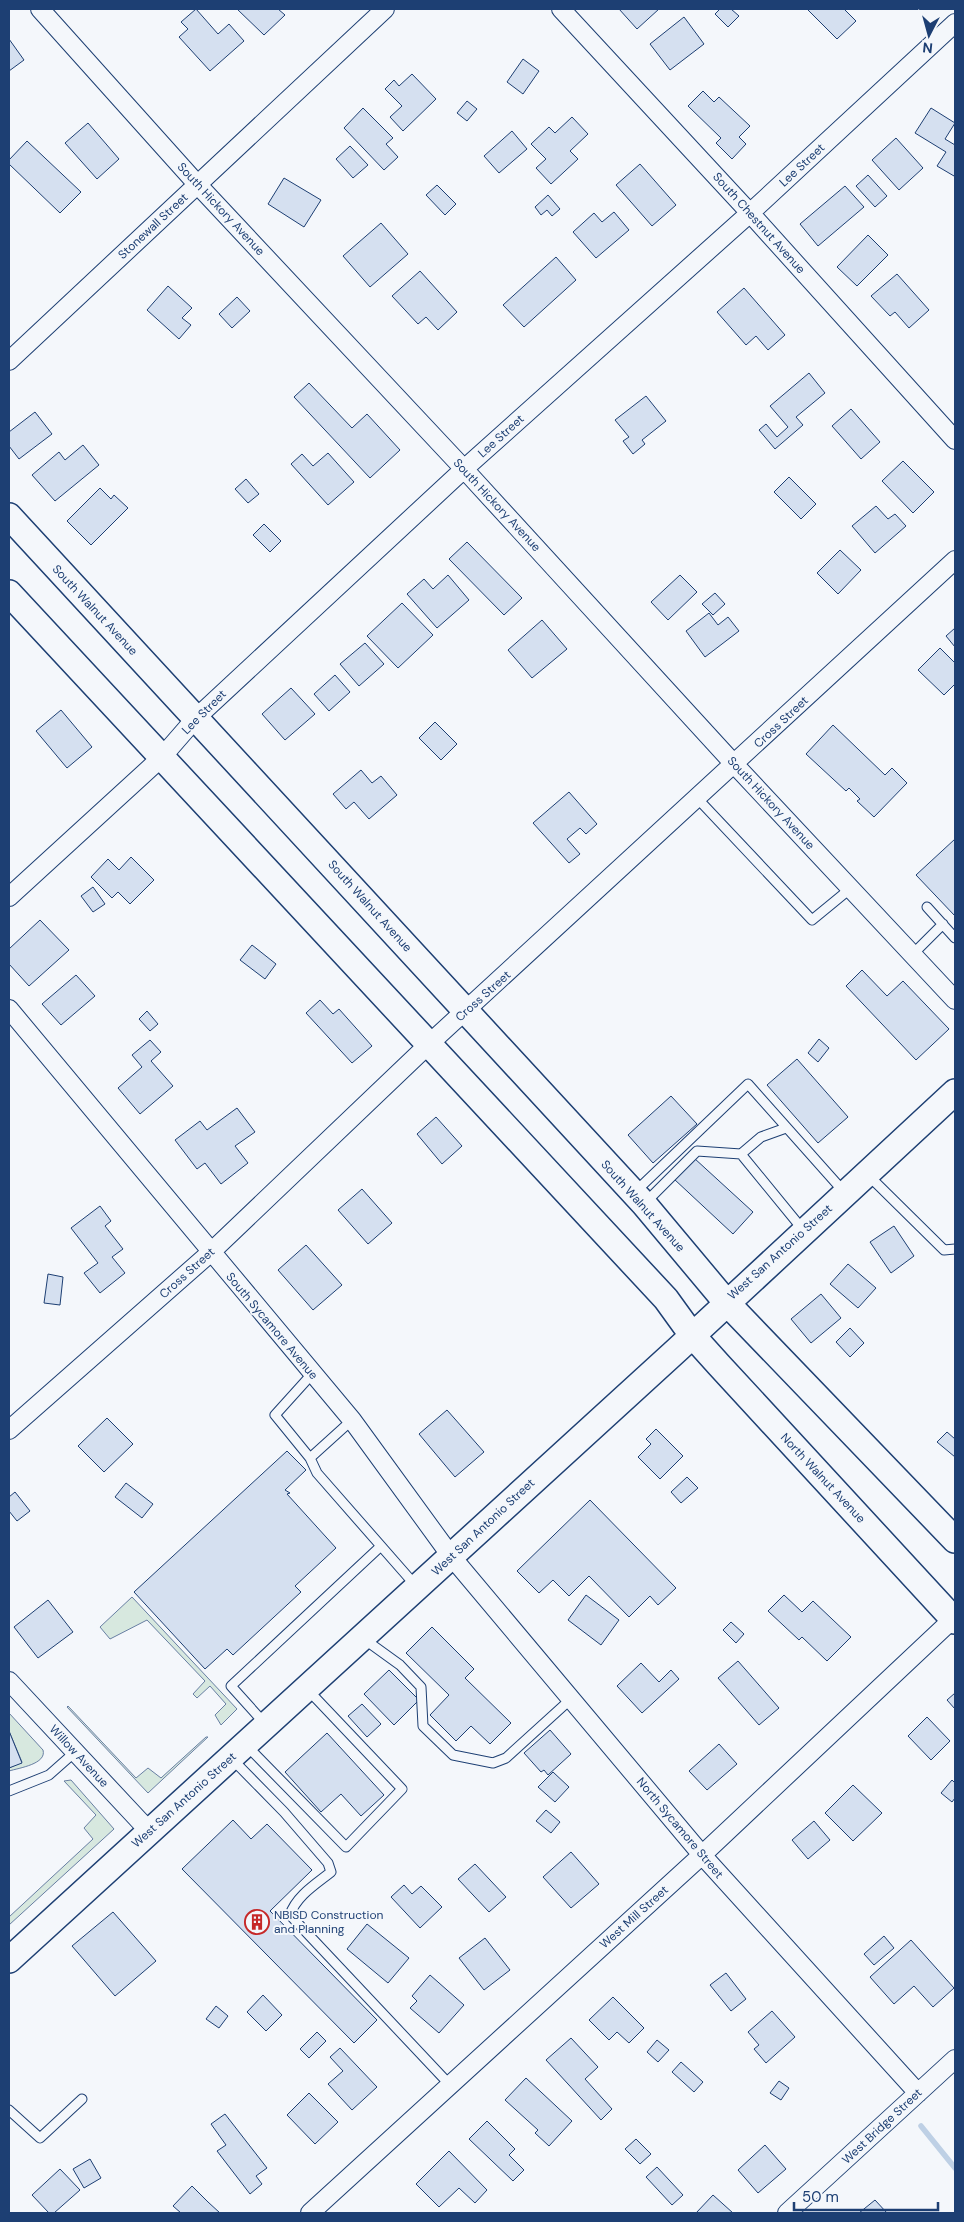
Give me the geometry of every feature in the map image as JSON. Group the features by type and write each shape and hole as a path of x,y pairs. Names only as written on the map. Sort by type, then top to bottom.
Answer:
{"main road":[{"name":"South Walnut Avenue","path":"9,516 263,789 638,1199 726,1302"},
{"path":"9,593 666,1299 692,1335"},
{"name":"West San Antonio Street","path":"9,1960 418,1588 955,1092"},
{"path":"726,1302 955,1540"},
{"name":"North Walnut Avenue","path":"692,1335 955,1619"}],"street":[{"name":"South Hickory Avenue","path":"40,9 197,184 464,469 735,765 955,1000"},
{"name":"Stonewall Street","path":"9,361 385,9"},
{"name":"South Chestnut Avenue","path":"561,9 750,213 955,440"},
{"name":"Lee Street","path":"9,897 162,757 195,718 464,469 750,213 955,23"},
{"name":"Cross Street","path":"9,1430 210,1253 429,1044 467,1012 955,560"},
{"name":"South Sycamore Avenue","path":"9,1009 210,1253 352,1420 451,1556"},
{"name":"North Sycamore Street","path":"451,1556 702,1855 918,2093"},
{"name":"West Mill Street","path":"310,2213 702,1855 955,1619"},
{"name":"Willow Avenue","path":"9,1681 149,1831"},
{"name":"West Bridge Street","path":"787,2213 955,2059"}],"lane":[{"path":"697,798 812,920 851,888"},
{"path":"927,907 955,938"},
{"path":"913,954 943,924"},
{"path":"638,1199 748,1084 845,1193"},
{"path":"638,1199 697,1151 741,1154 761,1137 786,1128"},
{"path":"741,1154 804,1231"},
{"path":"866,1173 944,1250 955,1248"},
{"path":"312,1374 274,1415 310,1458 317,1473 418,1588"},
{"path":"310,1458 352,1420"},
{"path":"266,1725 231,1686 381,1546"},
{"path":"362,1638 400,1665 421,1687 423,1726 452,1755 493,1763 506,1758 572,1698"},
{"path":"238,1750 346,1847 402,1789 306,1688"},
{"path":"238,1750 284,1812 328,1864 331,1872 307,1891 292,1908 290,1915 450,2085"},
{"path":"9,1791 49,1774 75,1752"},
{"path":"9,2110 40,2138 82,2099"}],"shaded area":[{"path":"132,1597 237,1709 221,1725 215,1715 226,1704 210,1686 197,1698 193,1694 205,1681 147,1620 110,1639 100,1627"},
{"path":"68,1706 136,1778 148,1768 161,1778 208,1737 148,1793"},
{"path":"9,1713 43,1750 43,1755 41,1759 31,1765 9,1771 9,1768 22,1762 9,1731"},
{"path":"71,1780 114,1829 9,1925 9,1917 93,1839 84,1828 96,1815 64,1781"}],"building":[{"path":"196,9 218,34 229,24 244,41 210,71 179,37 188,29 181,22"},
{"path":"237,9 278,9 285,15 264,35"},
{"path":"619,9 659,9 637,29"},
{"path":"720,9 731,9 739,16 728,27 715,14"},
{"path":"807,9 844,9 856,21 837,39"},
{"path":"684,17 704,44 670,70 650,44"},
{"path":"9,39 24,60 9,71"},
{"path":"523,59 539,71 523,94 507,82"},
{"path":"412,74 436,99 403,131 390,117 402,106 385,89 394,80 399,86"},
{"path":"703,91 714,102 719,97 750,126 739,137 746,144 732,159 716,143 721,138 688,106"},
{"path":"467,101 477,109 467,121 457,113"},
{"path":"363,108 393,138 386,144 398,157 384,170 344,128"},
{"path":"931,108 955,123 945,139 955,145 954,176 937,166 946,152 915,133"},
{"path":"572,117 588,134 570,151 578,159 551,184 536,168 546,159 531,144 549,127 555,133"},
{"path":"88,123 119,159 97,179 65,143"},
{"path":"512,131 527,149 499,173 484,156"},
{"path":"896,138 923,168 899,190 872,160"},
{"path":"27,141 81,192 60,213 9,164 9,160"},
{"path":"350,146 368,165 353,178 336,159"},
{"path":"640,164 676,205 652,226 616,185"},
{"path":"868,175 887,196 875,207 856,186"},
{"path":"284,178 321,200 304,227 268,204"},
{"path":"437,185 456,204 445,215 426,195"},
{"path":"845,186 864,207 818,246 800,224"},
{"path":"548,195 560,209 552,216 547,210 541,215 535,207"},
{"path":"614,212 629,230 596,258 573,232 594,213 602,222"},
{"path":"381,223 408,254 370,287 343,256"},
{"path":"868,235 888,255 857,286 837,267"},
{"path":"556,257 576,280 524,327 503,305"},
{"path":"420,271 457,312 438,330 426,317 418,324 392,296"},
{"path":"897,274 929,310 909,328 895,312 890,316 871,296"},
{"path":"168,286 192,308 182,318 191,325 179,339 147,310"},
{"path":"744,288 785,335 768,350 756,336 746,345 717,312"},
{"path":"237,297 250,311 232,328 219,314"},
{"path":"809,373 825,393 796,417 803,425 775,449 759,430 766,424 777,437 788,427 770,406"},
{"path":"309,383 352,428 367,414 400,450 370,478 294,397"},
{"path":"646,396 666,421 642,440 645,444 633,454 623,441 629,437 615,420"},
{"path":"851,409 880,442 861,459 832,426"},
{"path":"35,412 52,434 19,459 9,446 9,432"},
{"path":"83,445 99,465 55,501 32,475 59,452 65,460"},
{"path":"328,453 354,482 328,505 291,464 302,454 313,466"},
{"path":"903,461 934,492 913,513 882,481"},
{"path":"789,477 816,504 801,519 774,492"},
{"path":"246,479 259,494 248,503 235,489"},
{"path":"100,488 111,499 114,495 128,508 91,545 67,521"},
{"path":"876,506 888,519 895,514 906,526 875,553 852,526"},
{"path":"264,524 281,541 270,552 253,535"},
{"path":"467,542 522,598 504,615 449,559"},
{"path":"840,550 861,570 838,594 817,573"},
{"path":"448,575 469,600 437,628 407,594 424,579 433,589"},
{"path":"680,575 697,592 668,620 651,602"},
{"path":"715,593 725,604 713,615 702,604"},
{"path":"402,603 433,635 398,668 367,636"},
{"path":"709,613 718,625 728,617 739,631 705,657 686,631"},
{"path":"542,620 567,649 532,678 508,650"},
{"path":"955,628 955,647 946,636"},
{"path":"365,643 384,664 359,686 340,664"},
{"path":"940,648 955,663 955,684 944,695 918,670"},
{"path":"335,675 350,692 329,711 314,694"},
{"path":"291,688 315,714 285,740 262,714"},
{"path":"61,710 92,747 67,768 36,731"},
{"path":"435,722 457,744 441,760 419,738"},
{"path":"833,725 885,775 892,768 907,783 874,817 857,801 860,799 849,788 846,791 806,754"},
{"path":"361,770 372,783 381,776 397,795 369,819 354,802 346,809 333,794"},
{"path":"569,792 597,824 586,834 580,828 567,839 580,854 569,863 533,823"},
{"path":"955,839 955,916 916,875"},
{"path":"131,857 154,880 130,904 118,892 112,898 91,877 108,859 119,870"},
{"path":"93,887 105,904 93,912 81,896"},
{"path":"40,920 69,950 29,986 9,964 9,949"},
{"path":"252,945 276,964 265,979 240,960"},
{"path":"862,970 887,996 903,981 949,1029 916,1060 846,986"},
{"path":"76,975 95,996 61,1025 42,1004"},
{"path":"320,1000 333,1014 339,1009 372,1046 352,1063 306,1013"},
{"path":"147,1011 158,1024 150,1031 139,1019"},
{"path":"819,1039 829,1048 818,1062 808,1053"},
{"path":"150,1040 161,1052 151,1061 173,1086 140,1114 118,1088 142,1067 132,1055"},
{"path":"797,1059 848,1117 818,1143 767,1085"},
{"path":"671,1096 697,1124 653,1163 628,1135"},
{"path":"237,1108 255,1132 235,1146 248,1163 221,1184 205,1163 197,1169 175,1140 200,1121 207,1130"},
{"path":"436,1117 462,1146 442,1164 417,1134"},
{"path":"694,1158 753,1212 733,1234 674,1179"},
{"path":"362,1189 392,1223 368,1244 338,1210"},
{"path":"100,1206 111,1221 105,1226 123,1249 112,1257 125,1273 100,1293 84,1273 98,1263 71,1228"},
{"path":"894,1226 914,1256 891,1273 870,1242"},
{"path":"306,1245 342,1285 313,1310 278,1270"},
{"path":"848,1264 876,1288 858,1308 830,1284"},
{"path":"48,1274 63,1277 60,1305 44,1303"},
{"path":"821,1294 841,1318 811,1343 791,1319"},
{"path":"850,1328 864,1343 850,1357 836,1342"},
{"path":"447,1410 484,1452 455,1477 419,1434"},
{"path":"107,1418 133,1444 104,1472 78,1446"},
{"path":"656,1429 683,1456 660,1479 638,1457 651,1444 646,1439"},
{"path":"947,1432 955,1439 955,1457 937,1442"},
{"path":"287,1451 306,1470 285,1490 290,1493 287,1494 336,1548 295,1586 301,1592 233,1655 227,1649 205,1669 134,1592"},
{"path":"687,1477 698,1488 681,1503 671,1492"},
{"path":"126,1483 153,1504 142,1518 115,1497"},
{"path":"15,1492 30,1511 17,1521 9,1511 9,1497"},
{"path":"590,1500 676,1588 658,1605 650,1596 629,1617 589,1576 569,1596 553,1580 539,1593 517,1571"},
{"path":"586,1595 619,1620 601,1645 568,1620"},
{"path":"784,1595 802,1612 813,1601 851,1637 827,1661 802,1637 799,1640 768,1611"},
{"path":"48,1600 73,1632 38,1658 14,1627"},
{"path":"731,1622 744,1634 736,1643 723,1630"},
{"path":"432,1627 474,1669 465,1678 511,1723 490,1744 471,1726 456,1741 430,1715 449,1695 406,1653"},
{"path":"738,1661 779,1708 759,1725 718,1678"},
{"path":"641,1663 659,1682 671,1670 679,1679 642,1713 617,1686"},
{"path":"389,1670 419,1700 394,1725 364,1694"},
{"path":"955,1693 955,1709 947,1700"},
{"path":"362,1704 381,1724 367,1737 348,1716"},
{"path":"927,1717 950,1741 931,1760 908,1736"},
{"path":"550,1730 571,1754 548,1775 544,1770 541,1772 524,1753"},
{"path":"9,1731 22,1763 9,1768"},
{"path":"327,1733 384,1795 361,1816 341,1794 321,1812 285,1772"},
{"path":"719,1744 737,1764 707,1790 689,1771"},
{"path":"553,1772 569,1787 555,1802 538,1787"},
{"path":"952,1780 955,1783 955,1798 952,1802 941,1793"},
{"path":"853,1785 882,1813 853,1841 825,1813"},
{"path":"546,1810 560,1822 551,1833 536,1821"},
{"name":"NBISD Construction and Planning","path":"233,1820 251,1839 267,1824 312,1870 270,1911 377,2020 354,2043 182,1869"},
{"path":"814,1821 830,1840 808,1859 792,1840"},
{"path":"571,1852 599,1884 571,1908 543,1877"},
{"path":"475,1864 506,1897 489,1912 458,1879"},
{"path":"404,1885 412,1894 421,1886 442,1907 420,1928 391,1897"},
{"path":"113,1912 156,1961 115,1996 72,1946"},
{"path":"367,1924 409,1958 388,1983 347,1949"},
{"path":"884,1936 894,1948 874,1965 864,1954"},
{"path":"485,1938 510,1970 484,1990 459,1958"},
{"path":"911,1940 954,1988 933,2007 914,1986 894,2004 870,1977"},
{"path":"726,1973 746,1999 731,2011 710,1985"},
{"path":"430,1975 464,2005 439,2033 410,2008 417,2001 412,1996"},
{"path":"263,1995 282,2015 266,2031 247,2012"},
{"path":"613,1997 644,2028 629,2043 617,2032 609,2040 589,2020"},
{"path":"216,2006 228,2016 219,2028 206,2019"},
{"path":"772,2011 795,2037 766,2063 754,2049 759,2045 748,2032"},
{"path":"317,2032 326,2041 309,2058 300,2049"},
{"path":"571,2038 598,2067 585,2079 612,2109 601,2120 546,2060"},
{"path":"657,2040 669,2050 658,2062 647,2052"},
{"path":"340,2048 377,2087 352,2110 328,2084 343,2071 330,2057"},
{"path":"681,2062 703,2082 694,2092 672,2072"},
{"path":"526,2078 572,2121 549,2146 535,2133 538,2130 505,2100"},
{"path":"779,2081 789,2088 781,2100 770,2093"},
{"path":"309,2093 338,2122 315,2144 287,2115"},
{"path":"225,2114 267,2168 256,2176 262,2184 250,2194 217,2151 226,2145 211,2124"},
{"path":"487,2121 515,2149 509,2155 524,2170 513,2181 469,2139"},
{"path":"636,2139 651,2154 640,2164 625,2149"},
{"path":"765,2145 786,2169 758,2193 738,2170"},
{"path":"449,2151 487,2190 475,2203 459,2188 439,2207 416,2184"},
{"path":"90,2159 101,2178 84,2188 73,2169"},
{"path":"657,2167 683,2195 672,2205 646,2177"},
{"path":"60,2169 80,2190 54,2213 49,2213 32,2195"},
{"path":"192,2186 220,2213 181,2213 173,2206"},
{"path":"713,2195 733,2213 696,2213"},
{"path":"875,2200 887,2213 859,2213"}],"waterway":[{"path":"921,2126 955,2168"}],"place":[{"name":"NBISD Construction and Planning","path":"257,1922"}]}
